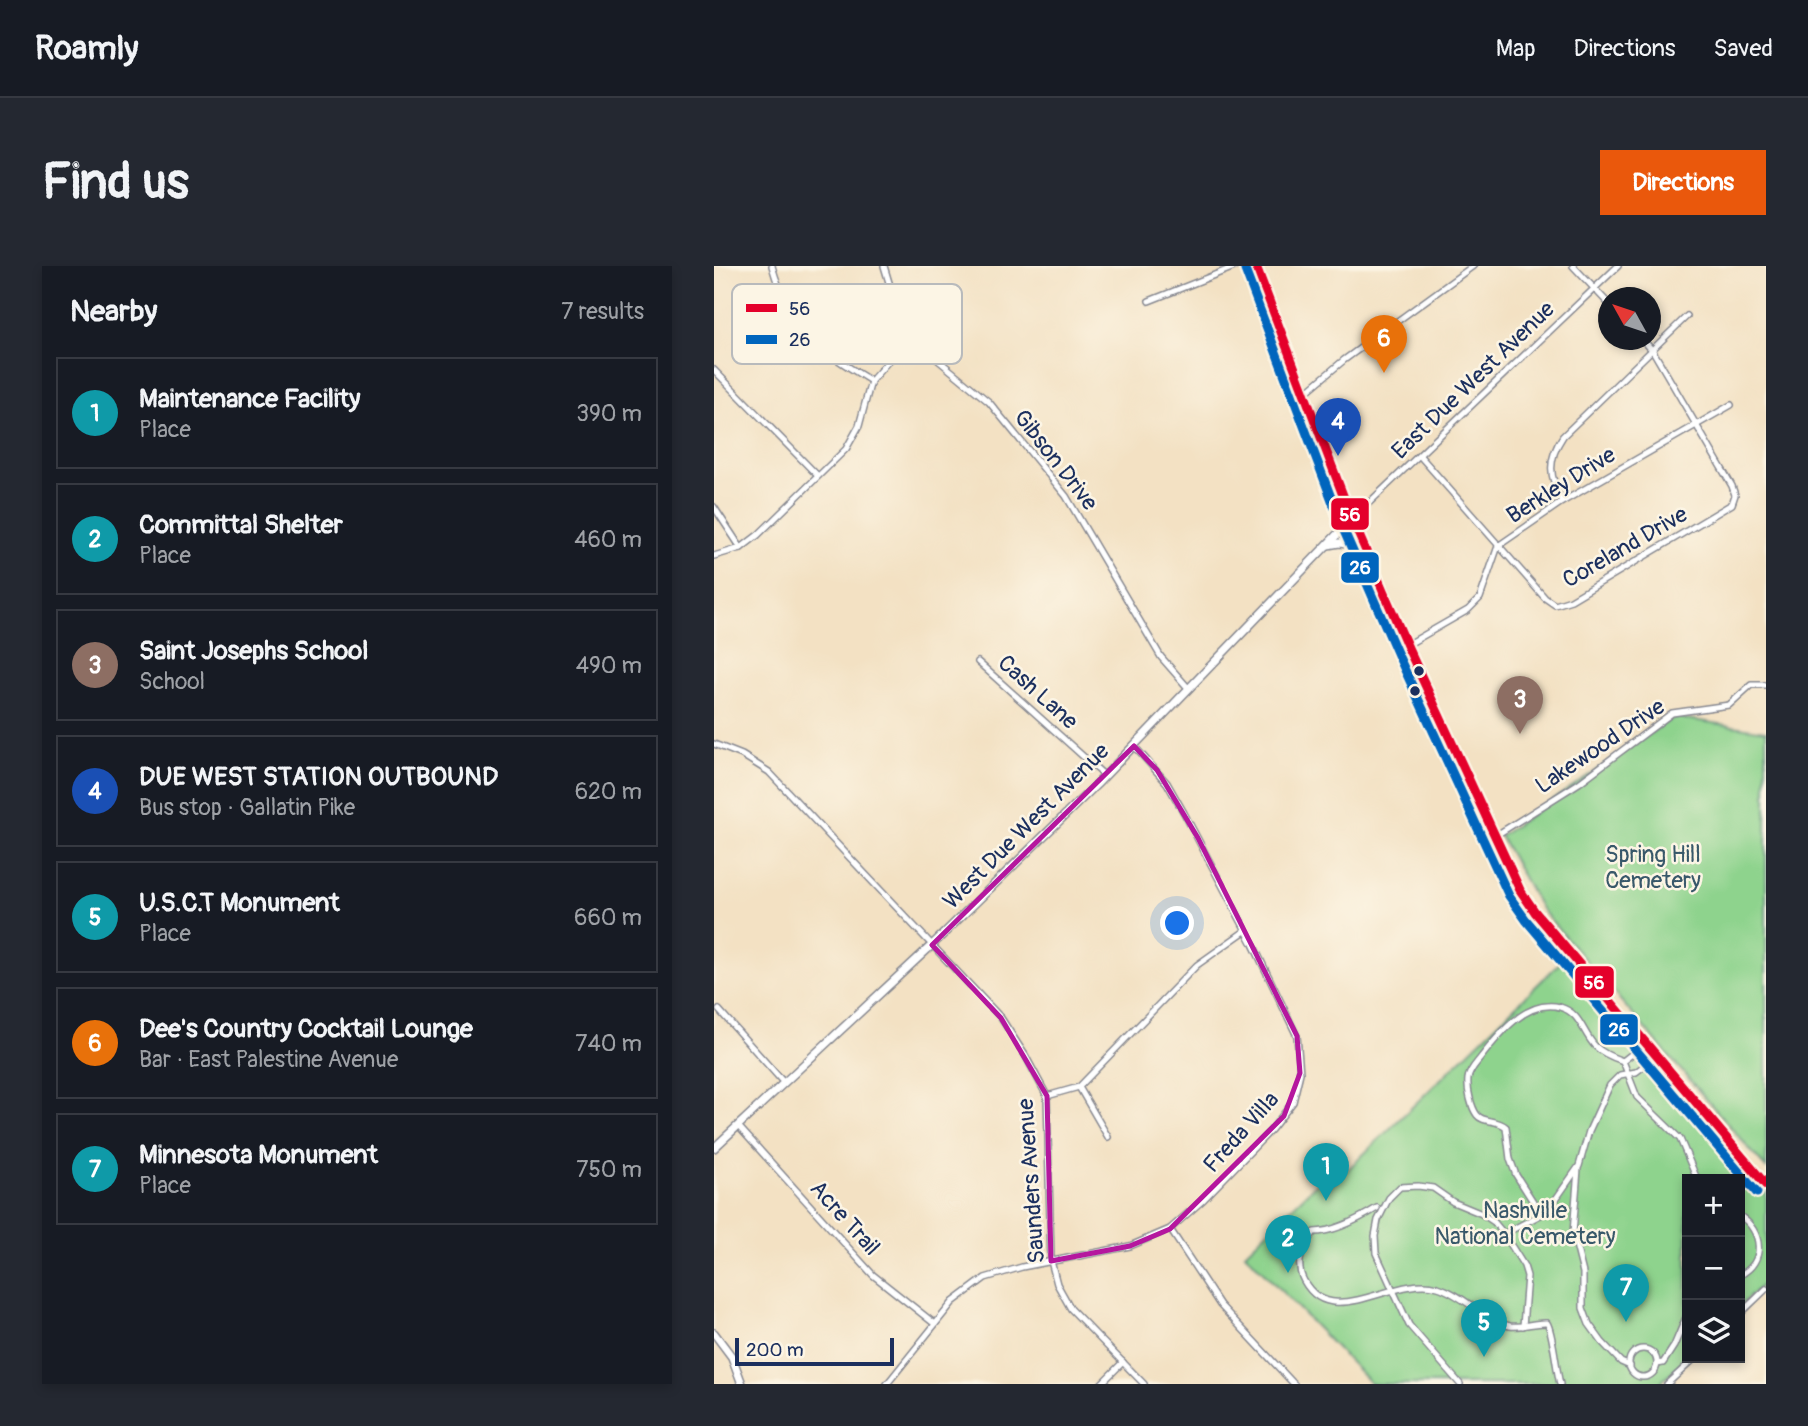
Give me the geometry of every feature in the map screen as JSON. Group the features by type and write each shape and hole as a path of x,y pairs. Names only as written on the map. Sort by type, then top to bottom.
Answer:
{"main road":[{"path":"1255,266 1352,519 1520,890 1535,912 1766,1185"},
{"name":"West Due West Avenue","path":"714,1148 933,945 1105,776 1352,519"},
{"path":"1328,545 1339,543 1364,546"},
{"path":"714,1333 732,1357 742,1384"}],"street":[{"path":"772,266 779,284"},
{"name":"Gibson Drive","path":"884,266 889,284"},
{"path":"1149,301 1237,266"},
{"path":"1305,393 1344,360 1473,266"},
{"path":"1573,266 1598,291"},
{"name":"East Due West Avenue","path":"1352,519 1618,266"},
{"path":"1562,502 1552,475 1550,463 1553,450 1563,436 1687,316"},
{"path":"1653,351 1695,425"},
{"path":"844,364 870,381"},
{"path":"714,556 741,548 766,528 846,449 854,438 870,381 885,364"},
{"name":"Gibson Drive","path":"943,364 989,402 1066,496 1161,657 1189,689"},
{"path":"714,370 818,476"},
{"name":"Berkley Drive","path":"1407,645 1468,610 1479,598 1499,546 1562,502 1731,405"},
{"name":"Coreland Drive","path":"1420,456 1545,598 1555,605 1561,604 1732,504 1735,495 1732,486 1695,425"},
{"path":"714,507 741,548"},
{"name":"Cash Lane","path":"978,662 1105,776"},
{"name":"Lakewood Drive","path":"1495,836 1577,785 1672,713 1729,705 1751,685 1766,685"},
{"name":"Saunders Avenue","path":"714,744 742,755 769,772 1001,1018 1047,1096 1051,1261 1057,1284 1071,1309 1144,1384"},
{"name":"Freda Villa","path":"887,1384 953,1302 985,1278 1022,1267 1130,1246 1170,1229 1203,1200 1284,1116 1297,1090 1300,1060 1297,1036 1252,942 1174,794 1157,770 1134,746"},
{"path":"1047,1096 1079,1087 1197,965 1245,930"},
{"path":"1541,1214 1516,1175 1510,1158 1506,1126 1497,1121 1482,1119 1475,1112 1468,1076 1499,1035 1518,1018 1538,1007 1549,1005 1563,1008 1573,1014 1594,1045 1623,1061 1634,1090 1642,1102 1680,1139 1695,1174"},
{"path":"719,1010 784,1083"},
{"path":"1623,1061 1646,1043"},
{"path":"1630,1366 1632,1356 1641,1350 1654,1354 1657,1364 1653,1373 1644,1377 1635,1374 1630,1366 1621,1362 1602,1342 1589,1324 1583,1308 1583,1273 1573,1233 1579,1166 1589,1131 1606,1092 1618,1076 1636,1072 1657,1056"},
{"path":"1079,1087 1108,1137"},
{"name":"Acre Trail","path":"738,1126 873,1275 935,1324"},
{"path":"1504,1234 1551,1206 1579,1166"},
{"path":"1460,1384 1409,1325 1376,1253 1378,1220 1388,1198 1400,1187 1433,1188 1441,1196 1494,1222 1524,1266 1527,1276 1523,1326"},
{"path":"1377,1209 1358,1220 1323,1232 1314,1231 1300,1257 1299,1265 1308,1289 1315,1296 1328,1302 1353,1301 1392,1289 1422,1284 1439,1287 1454,1294 1470,1307 1509,1325 1523,1326 1543,1322 1549,1325 1560,1384"},
{"path":"1745,1221 1758,1238 1759,1248 1755,1264 1745,1271"},
{"path":"1170,1229 1220,1305 1294,1384"},
{"path":"1745,1309 1766,1289"},
{"path":"1657,1364 1663,1363 1670,1353 1682,1326"},
{"path":"1101,1384 1123,1362"},
{"path":"1667,1384 1690,1363"}],"highlighted area":[{"path":"1134,746 1157,770 1198,838 1297,1036 1300,1073 1284,1116 1170,1229 1130,1246 1051,1261 1047,1096 1001,1018 932,945"}],"green space":[{"name":"Spring Hill Cemetery","path":"1674,717 1766,731 1766,1168 1541,909 1500,836"},
{"name":"Nashville National Cemetery","path":"1565,958 1766,1193 1766,1281 1745,1301 1745,1174 1682,1174 1682,1362 1659,1384 1371,1384 1245,1253 1320,1180 1329,1188"}],"transit line":[{"name":"56","path":"1256,266 1352,519 1409,650 1520,890 1535,912 1766,1185"},
{"name":"26","path":"1245,270 1341,524 1509,896 1526,920 1757,1193"}],"place":[{"name":"Dee's Country Cocktail Lounge","path":"1384,373"},
{"name":"DUE WEST STATION OUTBOUND","path":"1338,456"},
{"name":"Saint Josephs School","path":"1520,734"},
{"name":"Maintenance Facility","path":"1326,1201"},
{"name":"Committal Shelter","path":"1288,1273"},
{"name":"Minnesota Monument","path":"1626,1322"},
{"name":"U.S.C.T Monument","path":"1484,1357"}]}
